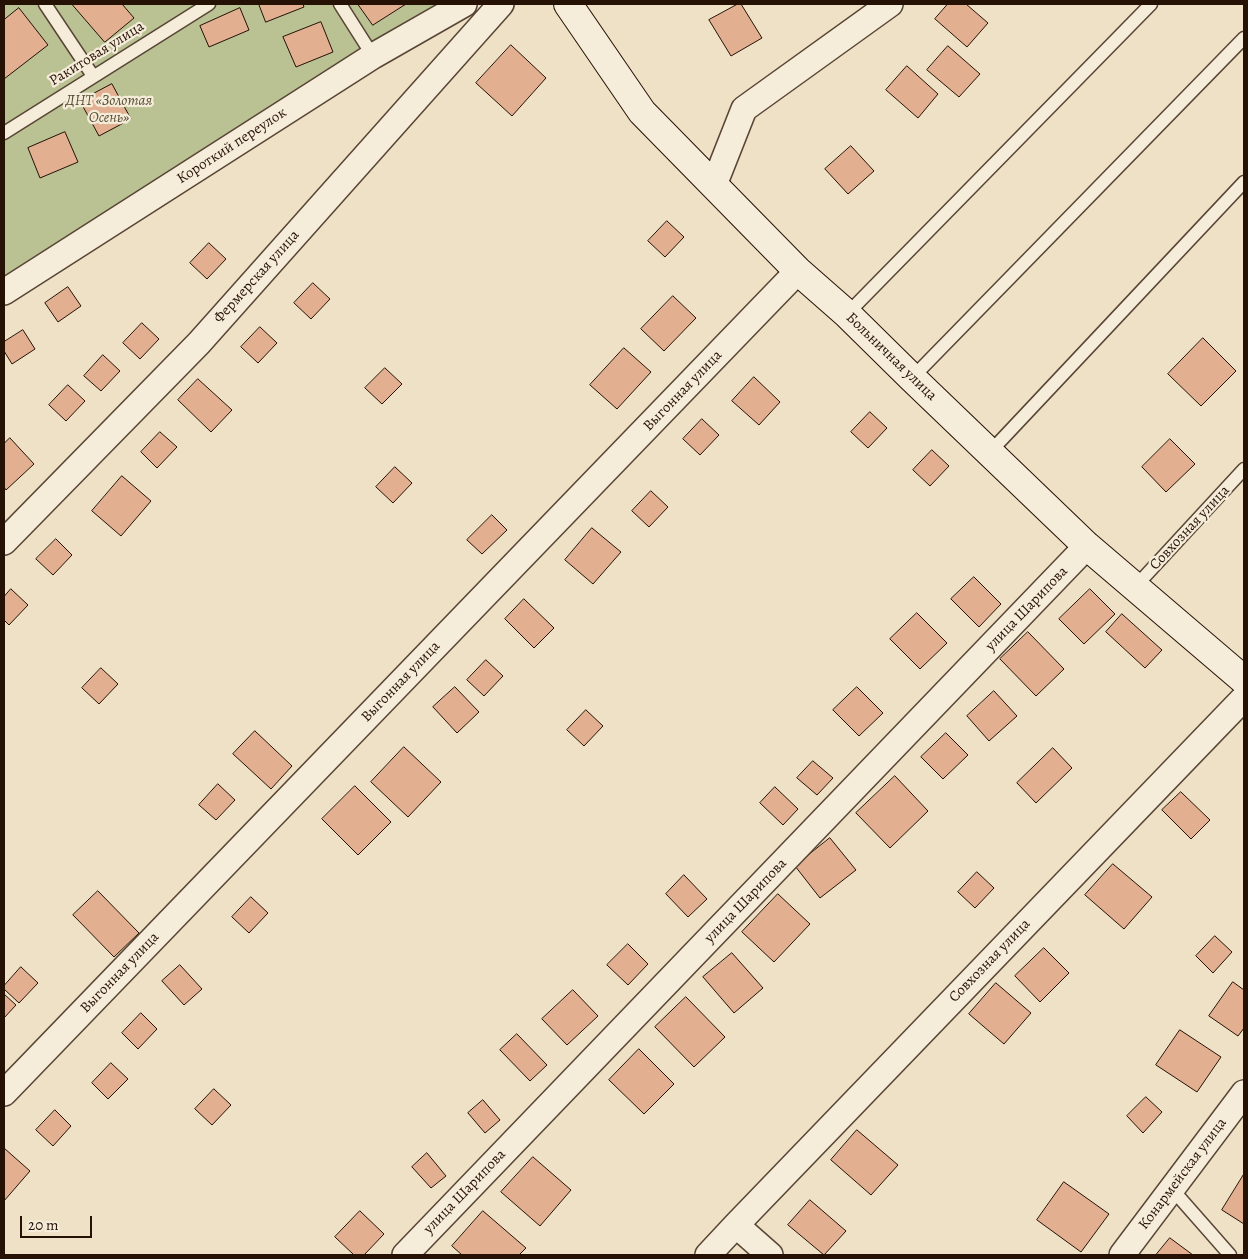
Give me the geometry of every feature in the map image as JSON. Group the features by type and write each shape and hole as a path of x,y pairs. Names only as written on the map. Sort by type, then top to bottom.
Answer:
{"street":[{"name":"Короткий переулок","path":"4,292 373,56 464,4"},
{"name":"Фермерская улица","path":"4,542 199,343 501,4"},
{"name":"Больничная улица","path":"568,4 642,112 798,271 847,314 1087,546 1244,680"},
{"path":"714,185 744,109 890,4"},
{"name":"Выгонная улица","path":"4,1093 798,271"},
{"name":"улица Шарипова","path":"405,1255 1087,546"},
{"name":"Совхозная улица","path":"736,1225 1244,698"},
{"name":"Конармейская улица","path":"1122,1255 1244,1093"},
{"path":"708,1255 736,1225 770,1255"}],"lane":[{"path":"45,4 94,76"},
{"name":"Ракитовая улица","path":"4,133 209,4"},
{"path":"340,4 373,56"},
{"path":"847,314 1151,4"},
{"path":"912,378 1244,38"},
{"path":"990,452 1244,182"},
{"name":"Совхозная улица","path":"1135,587 1244,469"},
{"path":"1172,1189 1230,1255"}],"green space":[{"name":"ДНТ «Золотая Осень»","path":"4,4 469,4 4,301"}],"building":[{"path":"72,4 122,4 134,18 105,42"},
{"path":"259,4 303,4 304,7 266,22"},
{"path":"358,4 406,4 373,25"},
{"path":"741,4 762,38 731,56 709,20"},
{"path":"948,4 966,4 988,23 967,47 935,19"},
{"path":"19,8 48,45 4,79 4,20"},
{"path":"240,8 249,30 209,47 200,26"},
{"path":"321,22 333,52 296,67 283,37"},
{"path":"511,45 546,78 512,116 476,83"},
{"path":"948,46 980,74 959,97 927,70"},
{"path":"907,66 938,94 918,118 886,90"},
{"path":"112,84 131,119 99,136 80,101"},
{"path":"65,132 78,162 40,178 28,148"},
{"path":"851,146 874,171 848,194 825,169"},
{"path":"667,221 684,237 665,257 648,241"},
{"path":"209,243 226,259 207,279 190,263"},
{"path":"313,283 330,299 311,319 294,303"},
{"path":"68,287 81,306 58,322 45,303"},
{"path":"673,296 696,318 664,351 641,329"},
{"path":"142,323 159,339 140,359 123,343"},
{"path":"260,327 277,343 258,363 241,347"},
{"path":"23,330 35,349 12,364 4,351 4,342"},
{"path":"1203,338 1236,371 1201,406 1168,374"},
{"path":"624,348 651,372 617,409 590,385"},
{"path":"103,355 120,371 101,391 84,376"},
{"path":"385,368 402,384 382,404 365,388"},
{"path":"754,377 780,402 759,425 732,401"},
{"path":"198,379 232,410 211,432 178,400"},
{"path":"68,385 85,401 66,421 49,405"},
{"path":"870,412 887,428 868,448 851,432"},
{"path":"702,419 719,435 700,455 683,439"},
{"path":"160,432 177,447 157,468 141,452"},
{"path":"10,438 34,464 6,490 4,487 4,444"},
{"path":"1170,439 1195,464 1166,492 1142,467"},
{"path":"932,450 949,466 930,486 913,470"},
{"path":"395,467 412,483 393,503 376,487"},
{"path":"122,476 151,501 121,536 92,511"},
{"path":"651,491 668,507 649,527 632,511"},
{"path":"492,515 507,530 482,554 467,540"},
{"path":"592,528 621,552 593,584 565,560"},
{"path":"56,539 72,555 53,575 36,559"},
{"path":"974,577 1001,604 979,627 951,599"},
{"path":"11,589 28,605 9,625 4,620 4,597"},
{"path":"1090,589 1115,614 1084,644 1059,619"},
{"path":"524,599 554,628 534,648 505,619"},
{"path":"917,613 947,643 920,669 890,639"},
{"path":"1122,614 1162,650 1145,668 1106,632"},
{"path":"1028,632 1064,669 1036,696 1000,659"},
{"path":"486,660 503,676 484,696 467,680"},
{"path":"101,668 118,684 99,704 82,688"},
{"path":"455,687 479,712 457,733 433,707"},
{"path":"857,687 883,713 859,736 833,710"},
{"path":"994,691 1017,716 989,741 967,716"},
{"path":"586,710 603,726 584,746 567,730"},
{"path":"255,731 292,766 271,789 233,754"},
{"path":"946,733 968,755 943,779 921,757"},
{"path":"404,747 441,782 408,817 371,782"},
{"path":"1053,748 1072,768 1036,803 1017,783"},
{"path":"813,761 833,778 817,795 797,778"},
{"path":"895,776 928,811 890,848 856,813"},
{"path":"218,784 235,800 216,820 199,805"},
{"path":"355,786 391,822 358,855 322,819"},
{"path":"775,787 798,809 783,825 760,803"},
{"path":"1181,792 1210,820 1191,839 1162,810"},
{"path":"830,838 856,870 820,898 795,866"},
{"path":"1113,864 1152,897 1124,929 1085,895"},
{"path":"977,872 994,888 975,908 958,892"},
{"path":"684,875 707,899 688,917 666,894"},
{"path":"98,891 139,933 114,957 73,915"},
{"path":"778,894 810,924 774,962 742,932"},
{"path":"251,897 268,913 249,933 232,917"},
{"path":"1215,936 1232,952 1213,973 1196,956"},
{"path":"628,944 648,964 628,985 607,965"},
{"path":"1044,948 1069,973 1040,1002 1015,976"},
{"path":"732,953 763,988 734,1013 703,977"},
{"path":"180,965 202,989 184,1005 162,981"},
{"path":"21,967 38,983 19,1003 4,989 4,986"},
{"path":"1233,982 1244,990 1244,1028 1238,1036 1209,1016"},
{"path":"996,983 1031,1013 1004,1044 969,1014"},
{"path":"573,990 598,1016 567,1045 542,1019"},
{"path":"4,994 16,1005 4,1018"},
{"path":"686,997 725,1037 694,1067 655,1027"},
{"path":"141,1013 157,1029 138,1049 122,1033"},
{"path":"1180,1030 1221,1057 1197,1092 1156,1065"},
{"path":"517,1034 547,1065 530,1081 500,1050"},
{"path":"639,1049 674,1084 644,1114 609,1080"},
{"path":"111,1063 128,1079 108,1099 92,1083"},
{"path":"214,1089 231,1105 212,1125 195,1109"},
{"path":"1146,1097 1162,1112 1143,1133 1127,1116"},
{"path":"483,1100 500,1120 485,1133 468,1113"},
{"path":"55,1110 71,1126 53,1146 36,1130"},
{"path":"857,1130 898,1165 871,1195 831,1160"},
{"path":"4,1148 30,1171 4,1201"},
{"path":"427,1153 446,1176 431,1188 412,1167"},
{"path":"533,1157 571,1190 540,1226 501,1192"},
{"path":"1244,1174 1244,1224 1222,1210"},
{"path":"1064,1182 1109,1214 1081,1252 1037,1220"},
{"path":"810,1200 846,1231 824,1255 788,1225"},
{"path":"360,1211 384,1234 364,1255 354,1255 335,1237"},
{"path":"483,1211 526,1248 519,1255 462,1255 452,1246"},
{"path":"1170,1238 1193,1255 1156,1255"}]}
